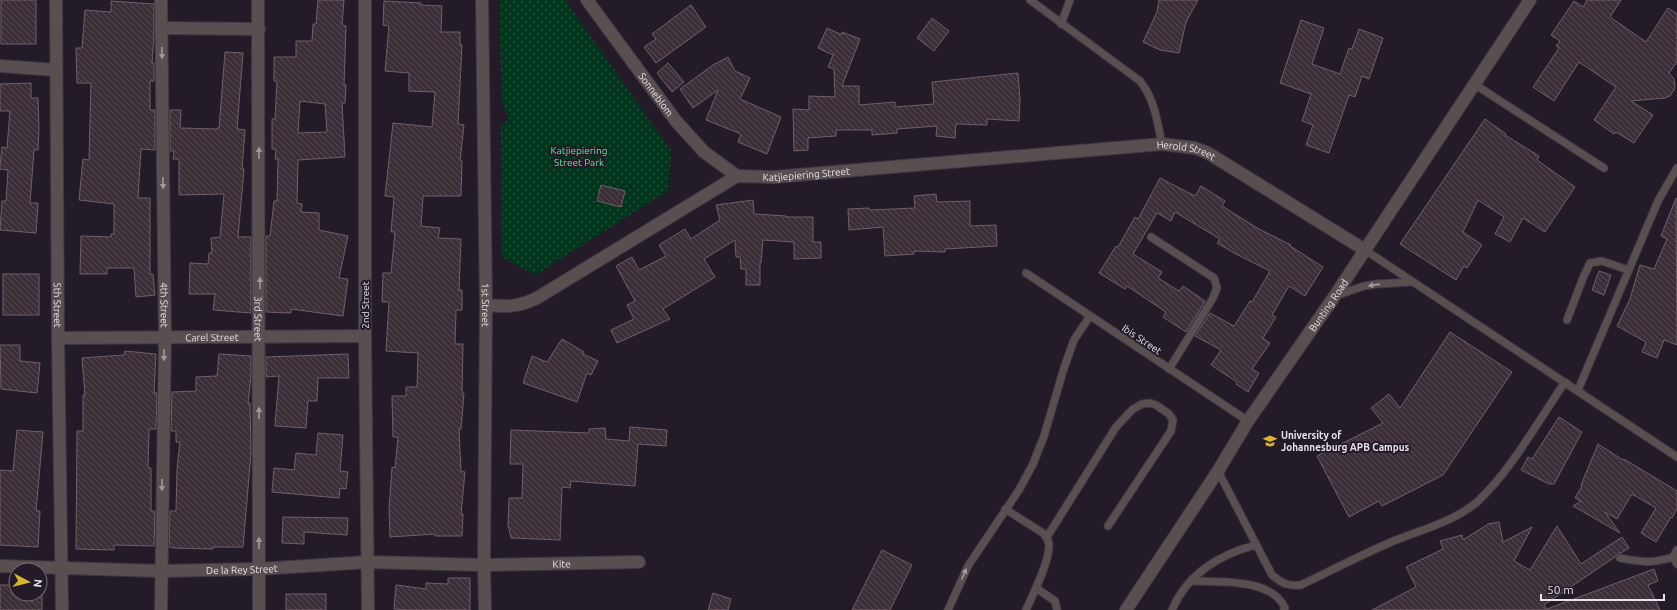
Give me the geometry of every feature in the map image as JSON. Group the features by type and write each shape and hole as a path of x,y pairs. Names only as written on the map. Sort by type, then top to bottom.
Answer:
{"street":[{"name":"5th Street","path":"56,0 58,338 62,610"},
{"name":"4th Street","path":"161,0 165,336 161,610"},
{"name":"3rd Street","path":"258,0 260,337 259,610"},
{"name":"2nd Street","path":"365,0 365,336 368,610"},
{"name":"1st Street","path":"482,0 486,305 484,565 486,610"},
{"name":"Sonneblom","path":"587,0 676,121 704,152 737,176"},
{"name":"Bunting Road","path":"1126,610 1218,472 1248,421 1334,297 1530,0"},
{"path":"162,28 258,29"},
{"path":"0,66 56,70"},
{"name":"Katjiepiering Street","path":"737,176 774,177 1162,144"},
{"name":"Herold Street","path":"1162,144 1190,147 1208,153 1365,250"},
{"path":"486,305 514,306 537,298 737,176"},
{"name":"Carel Street","path":"58,338 165,336 365,336"},
{"name":"De la Rey Street","path":"0,566 161,572 259,570 368,562 484,565"},
{"name":"Kite","path":"484,565 639,562"}],"lane":[{"name":"Herold Street","path":"1030,0 1140,81 1149,92 1155,108 1162,144"},
{"path":"1061,24 1070,0"},
{"path":"1474,84 1604,168"},
{"path":"1578,390 1658,201 1677,168"},
{"path":"1151,237 1214,278 1217,288 1213,298 1169,369"},
{"path":"1365,250 1677,457"},
{"path":"1567,320 1590,264 1602,261 1628,270"},
{"name":"Ibis Street","path":"1026,273 1248,421"},
{"path":"1334,297 1364,286 1413,282"},
{"path":"948,610 968,566 1018,490 1033,464 1044,436 1074,340 1090,316"},
{"path":"1218,472 1272,575 1282,583 1290,586 1301,585 1388,544 1458,514 1475,503 1488,491 1511,461 1565,382"},
{"path":"1046,537 1116,427 1133,409 1142,404 1150,403 1156,405 1169,414 1173,420 1171,432 1108,526"},
{"path":"1005,509 1046,537 1049,542 1048,552 1036,588 1026,610"},
{"path":"1172,610 1191,582 1211,563 1224,555 1256,545"},
{"path":"1620,558 1640,562 1657,562 1673,558 1677,550"},
{"path":"1673,558 1677,564"},
{"path":"1191,582 1239,582 1265,589 1278,597 1285,608 1284,610"},
{"path":"1036,588 1055,601 1057,610"}],"green space":[{"name":"Katjiepiering Street Park","path":"499,0 565,0 671,151 668,191 535,275 502,257 501,128 509,117 504,110 502,99"}],"building":[{"path":"1,0 36,0 36,44 1,44"},
{"path":"318,0 344,0 342,25 346,26 344,85 346,85 345,103 342,103 345,157 298,160 297,203 302,204 301,212 319,213 319,230 348,236 339,278 348,279 343,316 291,309 291,313 266,312 266,236 270,236 274,201 277,201 278,159 275,159 276,149 272,149 272,119 275,119 277,81 274,81 274,57 296,57 296,41 312,41 313,24 316,24","holes":["300,101 325,104 327,132 298,133"]},
{"path":"1159,0 1198,0 1186,22 1179,53 1160,50 1143,42 1157,12"},
{"path":"1587,0 1621,0 1610,17 1646,42 1668,8 1677,14 1677,62 1669,73 1674,79 1675,88 1670,96 1665,98 1631,101 1653,115 1634,143 1616,132 1614,134 1594,120 1616,87 1579,62 1554,101 1533,87 1559,48 1556,46 1560,41 1551,35 1574,1 1583,7"},
{"path":"111,1 154,4 152,64 154,63 154,81 150,81 150,110 155,110 155,150 141,149 138,198 150,198 150,274 153,274 155,295 136,297 134,268 107,268 107,274 80,274 81,236 111,237 111,234 114,234 114,204 79,200 83,159 89,160 91,83 77,83 76,48 82,48 85,10 111,12"},
{"path":"384,1 442,6 441,32 460,32 460,45 462,45 458,124 464,125 460,161 462,161 461,196 423,196 421,226 440,228 438,238 461,239 459,290 462,290 462,310 456,310 455,344 463,344 462,393 464,393 461,429 459,429 461,471 465,472 461,514 463,514 462,536 435,536 435,534 390,537 389,510 392,467 395,468 398,437 393,437 392,396 406,396 406,387 417,387 418,353 386,351 389,302 382,302 383,273 391,273 395,232 391,232 394,197 385,196 393,123 432,127 435,92 409,91 409,73 385,71 389,26 383,25"},
{"path":"691,5 706,27 656,63 644,47 656,39 652,34"},
{"path":"932,18 949,31 934,51 917,38"},
{"path":"1301,20 1324,28 1312,64 1340,74 1349,48 1352,49 1359,29 1383,38 1369,79 1362,76 1355,97 1349,95 1329,153 1306,145 1313,125 1302,121 1311,94 1280,83"},
{"path":"827,28 842,35 842,32 860,39 842,86 859,86 859,105 895,102 895,107 934,104 932,82 1018,73 1020,100 1019,121 987,119 987,125 956,124 955,138 936,136 937,126 897,129 897,133 872,135 872,130 836,130 836,136 808,138 808,150 794,151 793,109 809,110 809,96 835,97 834,69 828,67 833,55 818,48"},
{"path":"225,52 243,53 237,129 245,130 242,169 244,169 238,237 251,237 251,313 213,310 215,294 189,294 190,263 208,264 209,253 212,253 211,238 220,237 224,194 179,195 179,159 173,159 174,151 170,151 170,110 181,110 180,128 219,128"},
{"path":"728,57 735,71 750,78 740,99 781,117 767,154 738,142 741,134 706,120 718,90 693,108 680,89 713,65"},
{"path":"668,63 684,82 672,92 657,73"},
{"path":"31,83 31,98 38,98 39,128 38,150 34,150 30,203 38,203 36,233 0,230 2,201 6,201 8,170 0,169 0,166 2,147 7,148 10,111 0,111 0,84"},
{"path":"1485,119 1506,134 1505,135 1539,156 1537,160 1575,187 1545,232 1523,218 1510,242 1495,234 1504,217 1478,200 1463,232 1482,245 1467,268 1464,266 1456,280 1400,244"},
{"path":"1160,178 1195,196 1201,186 1225,201 1222,206 1257,228 1291,245 1290,246 1323,267 1305,296 1289,286 1272,315 1276,317 1263,338 1270,343 1252,369 1259,373 1248,392 1236,384 1237,382 1211,365 1221,350 1195,336 1210,313 1234,326 1250,301 1252,302 1270,271 1217,243 1220,239 1175,212 1171,221 1157,213 1133,254 1162,272 1158,278 1179,291 1183,286 1205,301 1186,332 1163,317 1166,312 1127,286 1125,289 1099,273 1116,246 1118,247 1135,217 1138,219"},
{"path":"601,185 625,191 621,207 597,201"},
{"path":"936,194 937,202 970,201 970,226 996,225 997,246 945,249 945,252 914,251 914,254 885,256 883,227 849,230 848,209 869,208 870,210 915,208 914,196"},
{"path":"1676,198 1677,345 1664,340 1657,358 1642,352 1646,342 1617,326 1630,299 1640,265 1654,269 1667,239 1661,236"},
{"path":"753,200 754,214 786,217 813,217 813,242 821,242 821,258 794,259 794,242 763,240 760,263 760,285 746,285 746,269 741,269 740,257 736,257 735,240 704,259 715,277 663,309 670,319 617,343 611,330 634,319 627,305 635,301 616,266 632,257 639,270 666,256 659,245 685,229 691,239 720,220 716,205"},
{"path":"1599,271 1611,275 1604,295 1592,290"},
{"path":"3,274 39,274 39,315 3,315"},
{"path":"1450,332 1512,372 1443,475 1382,506 1379,501 1349,517 1317,456 1383,423 1371,408 1389,394 1400,408"},
{"path":"562,339 584,352 583,354 598,361 591,375 587,373 577,402 523,383 532,356 547,362"},
{"path":"0,345 20,345 20,361 40,363 37,393 1,389"},
{"path":"125,351 156,354 154,393 157,393 156,429 149,429 148,468 151,468 151,511 155,511 154,546 114,545 114,550 76,549 77,431 83,431 83,395 85,395 82,358 124,355"},
{"path":"219,354 251,356 251,377 248,403 250,403 251,453 243,547 213,547 213,549 169,547 170,511 176,511 177,469 180,442 176,442 176,431 171,431 172,392 196,391 196,377 217,376"},
{"path":"348,354 349,378 318,378 317,401 308,401 306,428 275,426 279,376 266,377 266,357"},
{"path":"1559,417 1582,432 1554,484 1549,484 1521,470 1528,457 1532,459"},
{"path":"630,427 667,430 666,446 638,444 635,486 571,481 570,488 562,487 560,540 511,538 508,525 509,498 522,498 523,464 510,464 511,430 589,433 589,429 605,428 606,439 629,441"},
{"path":"17,430 43,432 36,511 40,511 38,547 0,545 0,470 13,471"},
{"path":"318,433 343,435 340,471 348,472 346,489 340,488 339,498 272,492 274,468 294,470 296,453 316,455"},
{"path":"1598,444 1677,491 1677,509 1656,542 1641,533 1656,508 1632,494 1617,519 1605,512 1620,533 1573,506 1581,501 1575,498 1582,486 1581,485"},
{"path":"283,517 348,518 347,535 304,532 304,544 282,543"},
{"path":"1499,522 1503,542 1532,527 1514,561 1530,570 1557,526 1581,564 1622,537 1629,548 1621,553 1618,553 1615,557 1544,605 1547,610 1372,610 1416,587 1406,567 1443,549 1440,541 1462,535 1463,540 1488,524"},
{"path":"882,550 912,565 890,610 852,610"},
{"path":"1654,569 1658,581 1648,585 1660,610 1547,610 1547,609"},
{"path":"448,578 470,578 470,610 394,609 396,585 426,589 426,583 448,584"},
{"path":"0,585 8,585 8,602 42,602 42,610 0,610"},
{"path":"713,593 731,599 728,610 708,610"},
{"path":"286,594 326,594 326,610 286,610"}],"place":[{"name":"University of Johannesburg APB Campus","path":"1270,441"}]}
